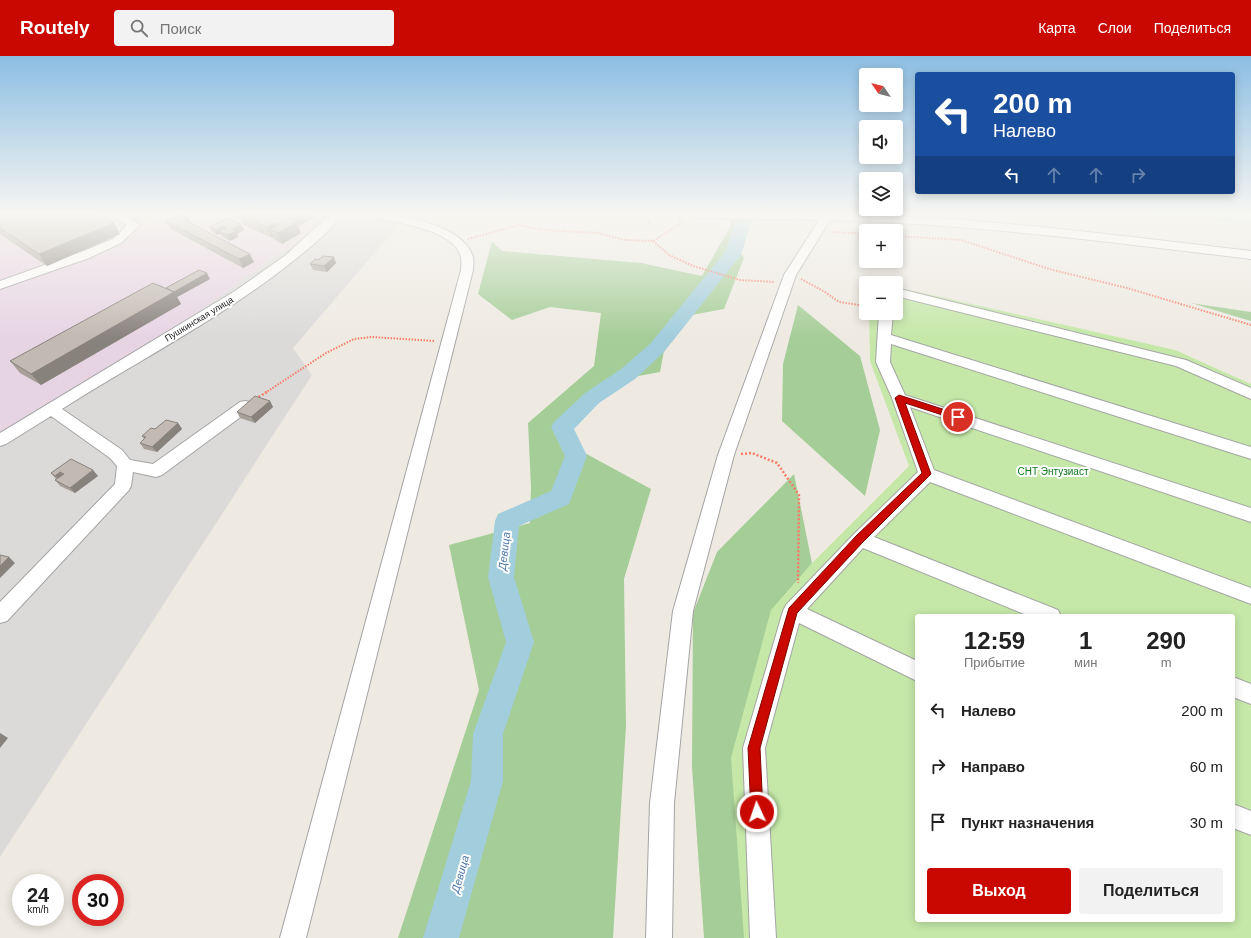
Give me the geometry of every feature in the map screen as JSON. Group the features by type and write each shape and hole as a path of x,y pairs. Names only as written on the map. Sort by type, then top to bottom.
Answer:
{"street":[{"path":"0,285 54,268 82,256"},
{"name":"Пушкинская улица","path":"0,440 52,409 101,377 229,302 289,256"},
{"path":"293,938 450,342 467,270 467,256"},
{"path":"659,938 662,803 683,612 726,455 790,275 801,256"},
{"path":"903,294 1181,363 1251,394"},
{"path":"886,320 883,362 899,398 927,474 1251,596"},
{"path":"885,338 1251,453"},
{"path":"899,398 1251,515"},
{"path":"52,409 116,454 125,465 156,471 245,406"},
{"path":"0,615 123,486 125,465"},
{"path":"763,938 754,748 793,611 860,539 927,474"},
{"path":"860,539 1046,614"},
{"path":"793,611 915,670"},
{"path":"1235,688 1251,694"},
{"path":"1235,817 1251,823"}],"path":[{"path":"672,256 693,266 740,280 778,282 790,275 807,282 840,302 859,305"},
{"path":"1012,256 1251,325"},
{"path":"245,406 326,353 354,339 396,338 450,342"},
{"path":"726,455 752,453 777,463 798,495 798,589 793,611"}],"shaded area":[{"path":"0,256 274,256 198,312 0,434"},
{"path":"275,256 372,256 293,348 312,375 0,857 0,434 198,312"}],"green space":[{"path":"488,256 562,256 641,263 702,276 713,256 743,256 744,258 724,309 670,319 660,372 600,383 559,439 651,489 624,579 626,726 613,938 398,938 479,690 449,545 530,523 531,487 528,423 594,366 601,313 550,307 512,320 478,294"},
{"name":"СНТ Энтузиаст","path":"903,289 1175,350 1251,384 1251,938 742,938 726,752 767,608 909,466 870,361 869,320 903,320"},
{"path":"1191,303 1251,312 1251,321"},
{"path":"798,305 860,356 880,430 865,496 782,421 783,364"},
{"path":"794,474 812,563 771,610 731,758 744,938 704,938 692,767 693,613 717,552"}],"building":[{"path":"234,256 245,256 239,259"},
{"path":"323,256 334,257 324,266 310,264 315,259 318,260"},
{"path":"199,270 207,273 174,292 166,288"},
{"path":"153,283 174,292 31,374 10,361"},
{"path":"255,396 270,401 251,417 237,412"},
{"path":"166,420 178,423 152,447 140,443 146,437 142,436 151,428 155,429"},
{"path":"71,459 93,470 70,488 55,480 64,474 60,472 55,476 51,473"},
{"path":"0,555 9,557 0,566"}],"waterway":[{"name":"Девица","path":"441,938 487,781 488,734 520,642 501,577 507,521 561,497 576,456 562,427 592,398 628,374 657,348 731,256"}],"route":[{"path":"757,812 754,748 793,611 860,539 927,474 899,398 958,417"}]}
